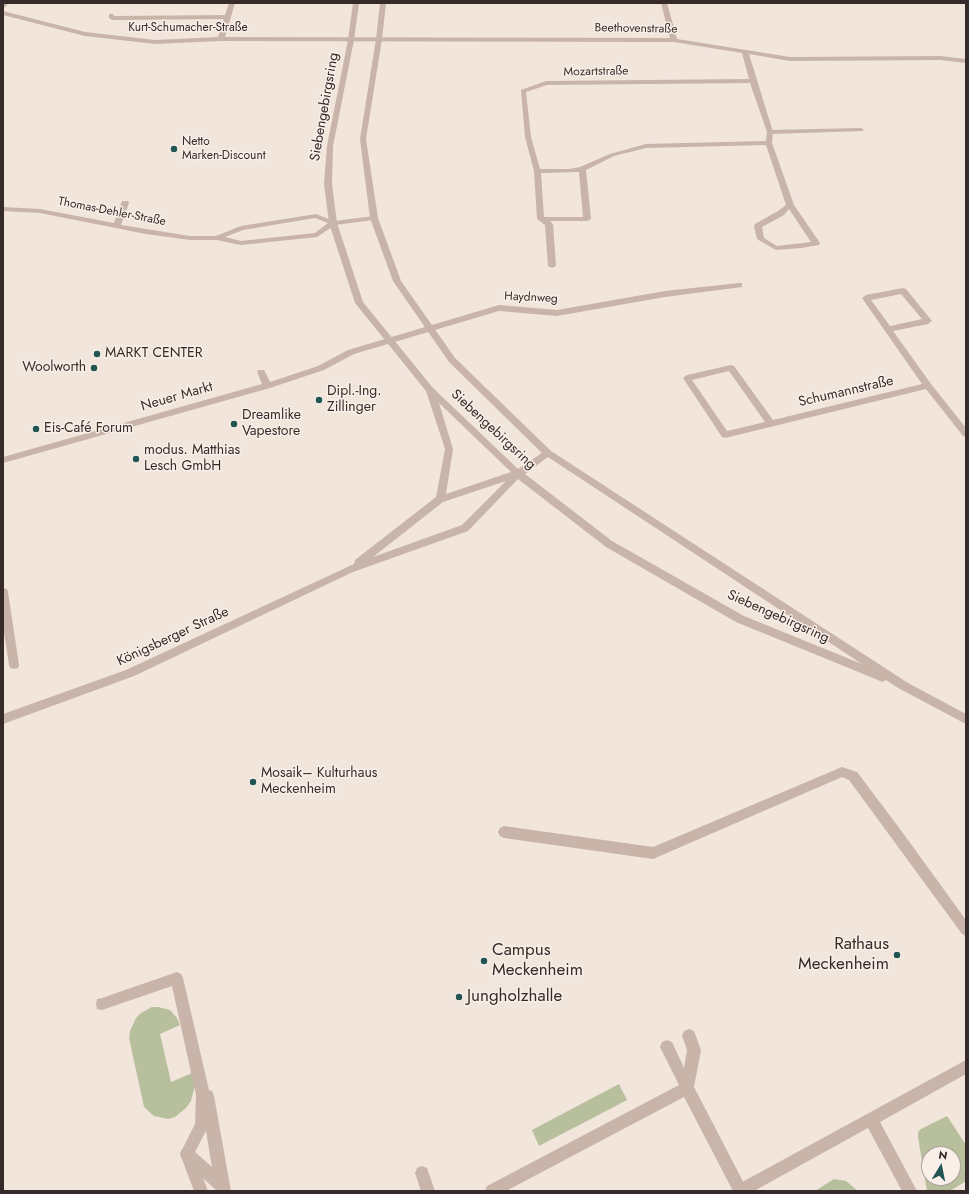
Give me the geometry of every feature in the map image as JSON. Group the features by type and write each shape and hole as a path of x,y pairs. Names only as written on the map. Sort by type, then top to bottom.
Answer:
{"street":[{"path":"3,7 6,3"},
{"path":"221,39 232,3"},
{"name":"Siebengebirgsring","path":"356,3 351,40 330,146 328,184 334,224 360,303 430,390 518,474 609,544 740,619 904,686"},
{"name":"Siebengebirgsring","path":"383,3 379,39 363,139 374,218 398,281 452,360 548,453 904,686 966,719"},
{"path":"664,3 674,40"},
{"name":"Kurt-Schumacher-Straße","path":"3,13 85,34 155,42 221,39 351,40"},
{"path":"110,15 112,18 228,17"},
{"name":"Beethovenstraße","path":"351,40 674,40 790,59 940,58 966,61"},
{"path":"745,52 770,132 769,143 790,205 816,243 776,248 761,239 758,226 782,213 790,205"},
{"name":"Mozartstraße","path":"552,266 549,224 541,219 537,171 528,137 523,91 546,83 753,81"},
{"path":"770,132 861,130"},
{"path":"537,171 569,172 582,169 612,155 646,146 769,143"},
{"path":"541,219 587,219 582,169"},
{"path":"117,225 125,203"},
{"name":"Thomas-Dehler-Straße","path":"3,209 40,210 166,235 217,238 240,243 316,235 334,224 374,218"},
{"name":"Thomas-Dehler-Straße","path":"217,238 242,228 316,216 334,224"},
{"name":"Haydnweg","path":"351,352 499,308 557,313 665,294 739,285"},
{"path":"889,329 928,321 903,291 866,298 928,386 966,434"},
{"name":"Neuer Markt","path":"3,460 267,386 321,368 351,352"},
{"name":"Schumannstraße","path":"770,424 731,368 688,378 725,435 928,386"},
{"path":"261,372 267,386"},
{"path":"430,390 449,448 440,499"},
{"name":"Königsberger Straße","path":"3,719 130,673 350,570 466,528 518,474 548,453"},
{"name":"Königsberger Straße","path":"350,570 440,499 518,474"},
{"path":"3,592 8,656 14,665"},
{"path":"504,832 653,853 842,772 853,776 966,930"},
{"path":"201,1191 187,1154 202,1125 203,1095 177,978 102,1004 178,974 206,1092 223,1189"},
{"path":"687,1088 694,1050 689,1036"},
{"path":"667,1047 740,1191 966,1068"},
{"path":"492,1191 687,1088"},
{"path":"871,1119 910,1191"},
{"path":"187,1154 223,1189"},
{"path":"422,1173 428,1191"}],"green space":[{"path":"152,1007 170,1010 177,1018 180,1025 160,1034 171,1082 192,1073 195,1085 191,1101 186,1108 175,1117 168,1119 154,1116 144,1107 129,1038 130,1031 136,1018 141,1013"},
{"path":"619,1084 627,1100 539,1146 532,1130"},
{"path":"947,1116 966,1145 966,1181 961,1184 961,1146 921,1146 921,1155 918,1132"},
{"path":"834,1179 846,1181 858,1191 815,1191"},
{"path":"926,1186 958,1186 950,1191 927,1191"}],"place":[{"name":"Netto Marken-Discount","path":"174,149"},
{"name":"MARKT CENTER","path":"97,354"},
{"name":"Woolworth","path":"94,368"},
{"name":"Dipl.-Ing. Zillinger","path":"319,400"},
{"name":"Dreamlike Vapestore","path":"234,424"},
{"name":"Eis-Café Forum","path":"36,429"},
{"name":"modus. Matthias Lesch GmbH","path":"136,459"},
{"name":"Mosaik– Kulturhaus Meckenheim","path":"253,782"},
{"name":"Rathaus Meckenheim","path":"897,955"},
{"name":"Campus Meckenheim","path":"484,961"},
{"name":"Jungholzhalle","path":"459,997"}]}
